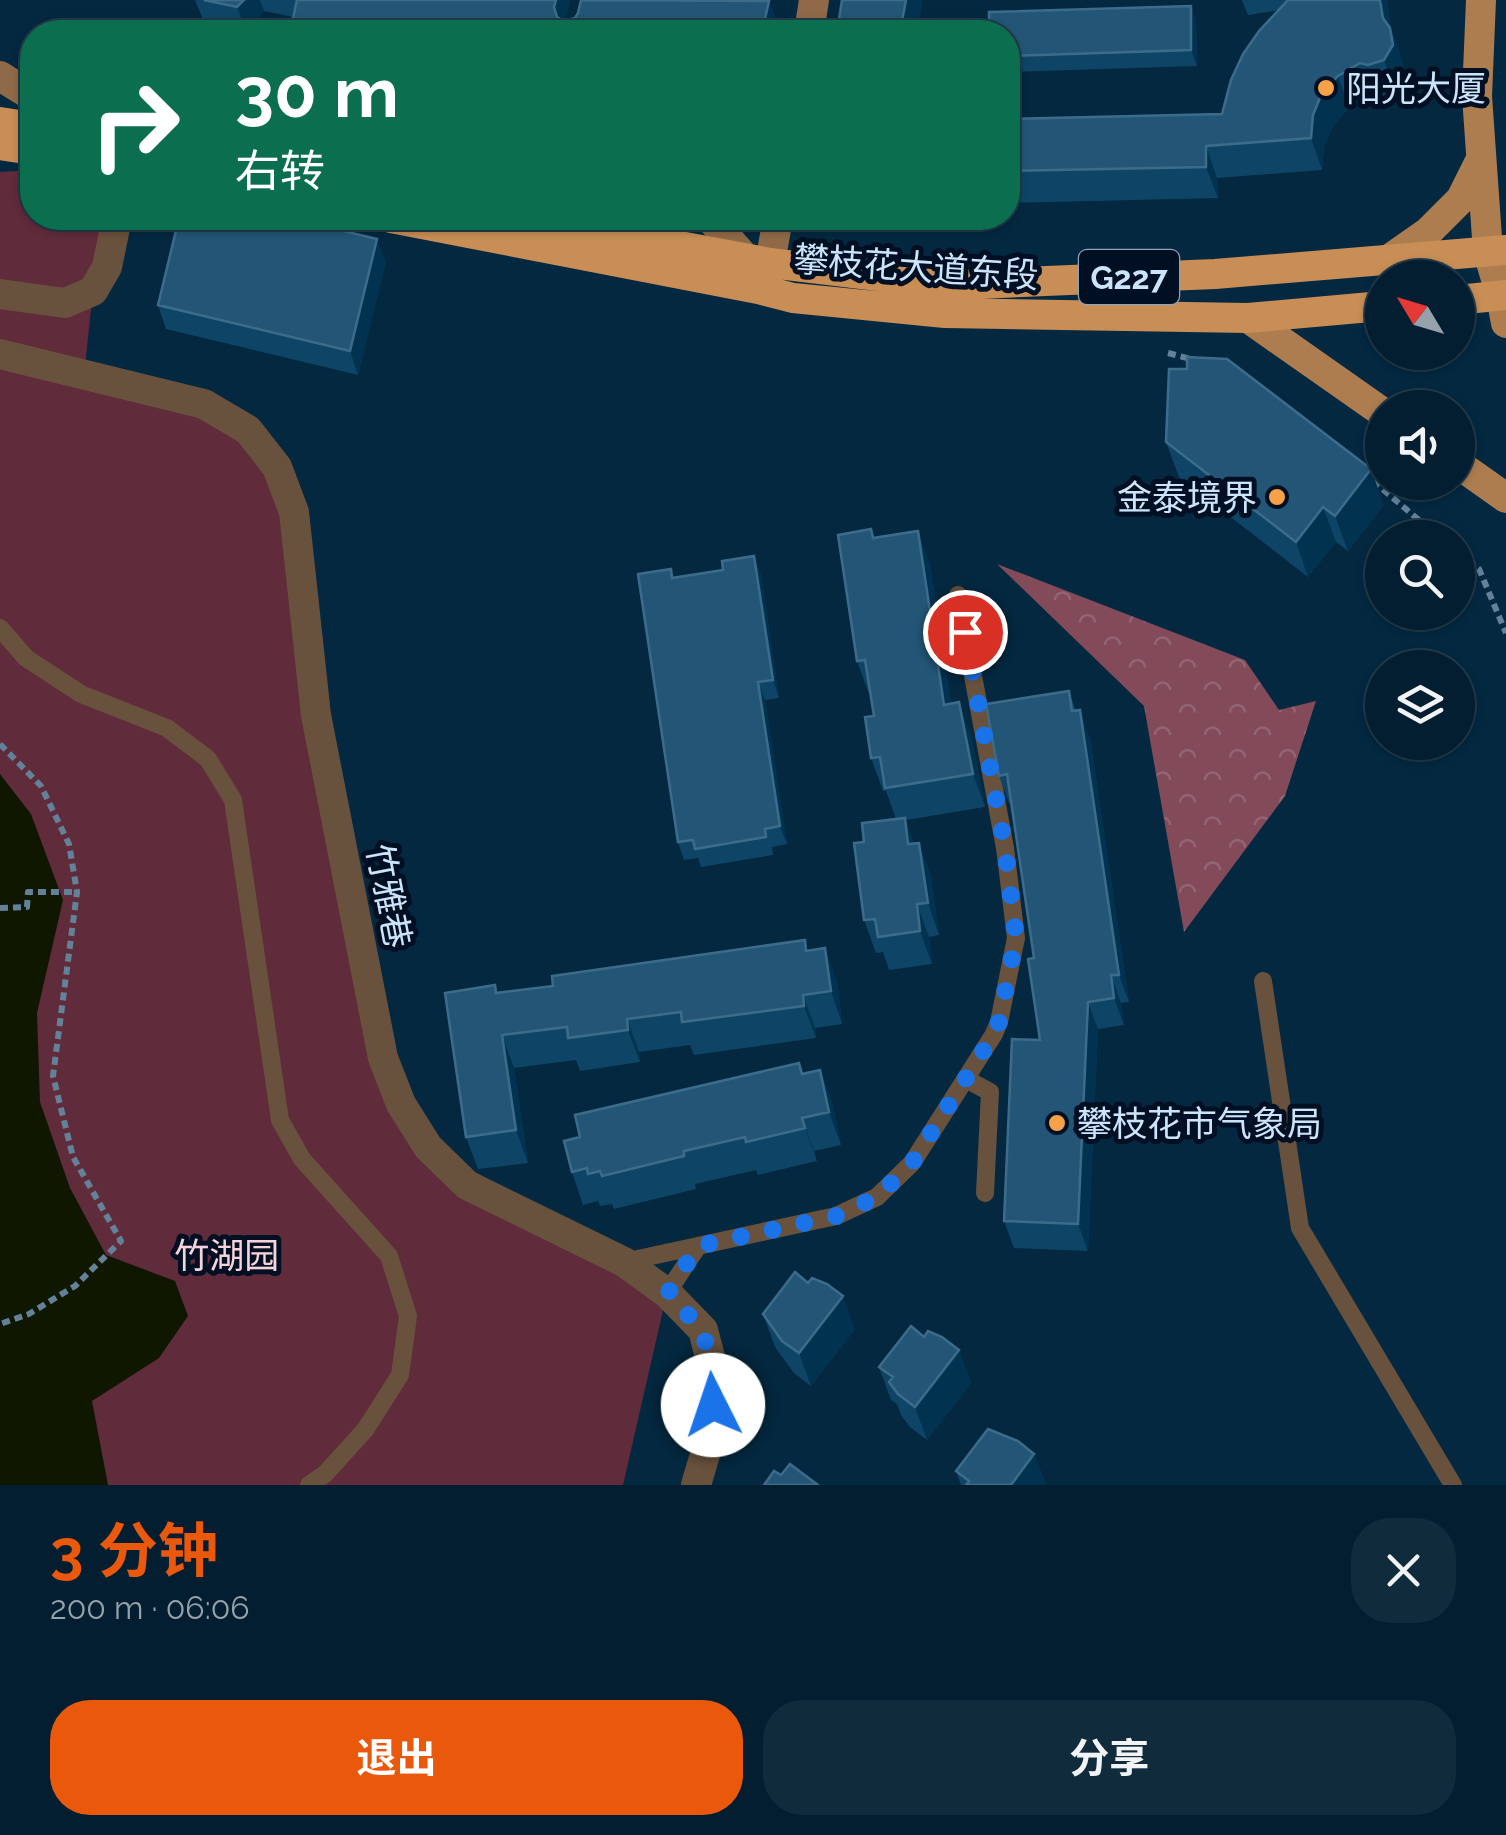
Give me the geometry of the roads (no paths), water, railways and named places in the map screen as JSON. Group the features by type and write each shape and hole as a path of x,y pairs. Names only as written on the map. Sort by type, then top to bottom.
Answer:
{"highway":[{"name":"攀枝花大道东段","path":"454,230 793,298 945,313 1248,318 1365,308"},
{"name":"攀枝花大道东段","path":"595,230 758,260 953,284 1214,274 1365,262"},
{"name":"攀枝花大道东段","path":"1388,260 1497,251"},
{"path":"1475,302 1505,305"}],"main road":[{"path":"1480,0 1477,96 1481,158 1505,305"},
{"path":"1388,260 1428,232 1462,199 1481,158"},
{"path":"1248,318 1365,400"},
{"path":"1475,476 1506,498"}],"street":[{"path":"0,294 65,303 93,291 106,268 114,230"},
{"path":"724,230 758,260 772,230"},
{"name":"竹雅巷","path":"0,354 204,404 248,430 277,467 294,512 316,715 383,1058 401,1104 428,1147 466,1185 624,1262 668,1293 702,1330 715,1376 711,1434 696,1485"}],"lane":[{"path":"624,1262 836,1216 877,1197 912,1163 994,1034 1016,938 1005,848 958,595"},
{"path":"0,628 26,658 81,694 167,728 208,759 233,800 280,1120 302,1160 389,1256 408,1316 400,1375 365,1430 326,1474 309,1485"},
{"path":"1263,981 1300,1228 1453,1485"},
{"path":"966,1079 990,1092 986,1193"},
{"path":"668,1293 698,1246"}],"place":[{"name":"阳光大厦","path":"1326,88"},
{"name":"金泰境界","path":"1277,497"},
{"name":"攀枝花市气象局","path":"1057,1123"}],"park label":[{"name":"竹湖园","path":"227,1255"}]}
